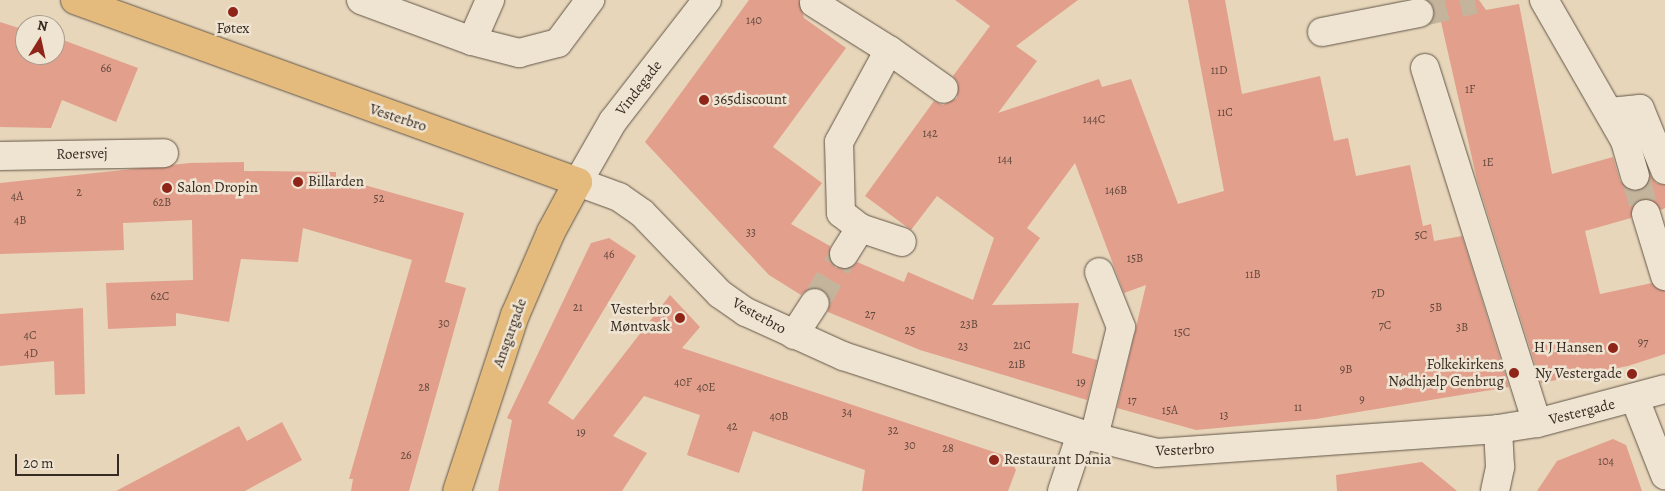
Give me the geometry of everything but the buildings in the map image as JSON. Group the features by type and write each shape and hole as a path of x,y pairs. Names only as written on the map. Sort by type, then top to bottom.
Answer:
{"main road":[{"name":"Vesterbro","path":"75,0 578,182"},
{"name":"Ansgargade","path":"457,491 515,315 551,232 578,182"}],"street":[{"path":"361,0 472,41 519,53 558,43 590,0"},
{"path":"472,41 490,0"},
{"name":"Vindegade","path":"578,182 614,121 707,0"},
{"path":"1544,0 1625,141 1635,176"},
{"path":"814,3 889,50 944,89"},
{"path":"1322,32 1419,13"},
{"path":"889,50 839,142 840,213 860,228 902,242"},
{"path":"1425,68 1537,423"},
{"path":"1610,112 1640,109 1665,170"},
{"name":"Roersvej","path":"0,156 164,153"},
{"name":"Vesterbro","path":"578,182 619,196 642,213 720,294 746,312 843,356 1088,435 1157,453 1498,429"},
{"path":"1646,214 1665,276"},
{"path":"844,254 860,228"},
{"path":"1062,491 1088,435 1121,328 1099,272"},
{"path":"794,335 815,304"},
{"name":"Vestergade","path":"1498,429 1537,423 1636,399 1665,389"},
{"path":"1636,399 1665,475"},
{"path":"1494,491 1501,458 1498,429"}],"tunnel":[{"path":"1419,13 1474,0"},
{"path":"1635,176 1646,214"},
{"path":"815,303 844,254"}],"place":[{"name":"Føtex","path":"233,12"},
{"name":"365discount","path":"704,100"},
{"name":"Billarden","path":"298,182"},
{"name":"Salon Dropin","path":"167,188"},
{"name":"Vesterbro Møntvask","path":"680,318"},
{"name":"H J Hansen","path":"1613,348"},
{"name":"Folkekirkens Nødhjælp Genbrug","path":"1514,373"},
{"name":"Ny Vestergade","path":"1632,374"},
{"name":"Restaurant Dania","path":"994,460"}]}
